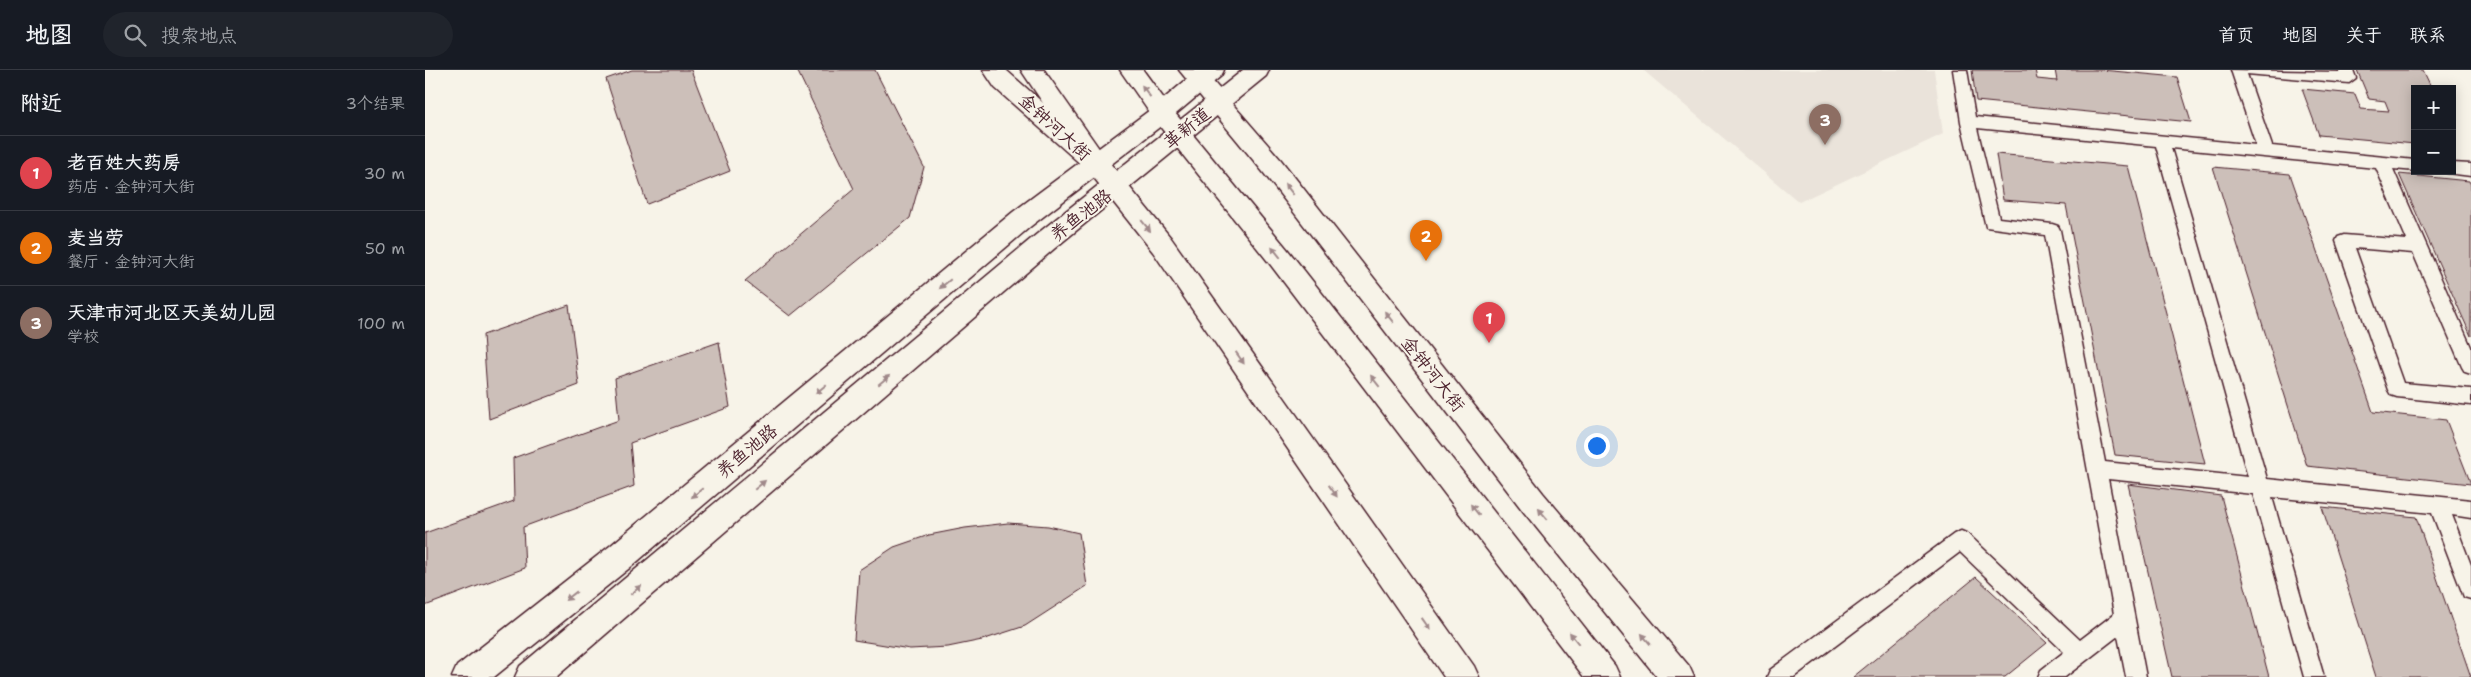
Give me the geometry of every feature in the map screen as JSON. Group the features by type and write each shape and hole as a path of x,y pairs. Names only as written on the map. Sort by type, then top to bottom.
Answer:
{"street":[{"name":"金钟河大街","path":"994,70 1003,82 1095,163 1117,187 1162,245 1463,677"},
{"name":"金钟河大街","path":"1032,70 1095,163"},
{"path":"1131,70 1162,113 1255,226 1604,677"},
{"name":"革新道","path":"1117,187 1258,70"},
{"name":"金钟河大街","path":"1201,74 1219,103 1272,166 1533,502 1678,677"},
{"name":"革新道","path":"1162,113 1201,74"},
{"name":"养鱼池路","path":"468,677 621,556 1022,219 1162,113"},
{"name":"养鱼池路","path":"531,677 1047,242 1117,187"},
{"name":"养鱼池路","path":"982,262 1022,219"},
{"name":"养鱼池路","path":"1016,283 1047,242"}],"lane":[{"path":"1960,70 1968,122 1992,223 2052,230 2099,470 2136,677"},
{"path":"2238,70 2266,151"},
{"path":"2249,70 2282,71 2349,78 2346,70"},
{"path":"1968,122 2411,166"},
{"path":"2163,141 2314,677"},
{"path":"2382,163 2471,367"},
{"path":"2456,169 2471,170"},
{"path":"2419,247 2344,242 2397,390 2471,397"},
{"path":"2099,470 2471,509"},
{"path":"2438,506 2471,590"},
{"path":"1777,677 1961,540 2079,653"},
{"path":"2048,677 2125,618"}],"shaded area":[{"path":"1643,70 1934,70 1943,134 1799,202"}],"building":[{"path":"632,70 691,70 730,171 647,204 606,79"},
{"path":"797,70 875,70 924,167 910,218 790,316 745,281 854,189"},
{"path":"1972,70 2035,70 2037,79 2057,81 2055,70 2102,70 2177,77 2191,122 1976,101"},
{"path":"2357,70 2423,70 2430,85 2411,85 2411,144 2319,135 2302,89 2355,94 2361,109 2389,111 2385,101 2369,99"},
{"path":"1996,154 2128,166 2205,464 2115,455 2066,205 2003,200"},
{"path":"2213,167 2290,174 2373,412 2446,420 2471,484 2307,466"},
{"path":"2399,174 2469,181 2471,185 2471,336"},
{"path":"569,305 579,385 489,419 483,335"},
{"path":"719,342 730,407 630,443 634,486 523,527 525,568 425,606 425,533 514,501 513,458 619,420 615,378"},
{"path":"2128,484 2221,496 2269,677 2172,677"},
{"path":"2322,507 2416,517 2471,677 2376,677"},
{"path":"1008,523 1048,526 1079,533 1087,586 1025,626 982,640 948,647 910,649 854,640 859,570 894,547 929,535 965,528"},
{"path":"1976,577 2047,643 2005,677 1853,677"}],"place":[{"name":"天津市河北区天美幼儿园","path":"1825,145"},
{"name":"麦当劳","path":"1426,261"},
{"name":"老百姓大药房","path":"1489,343"}]}
